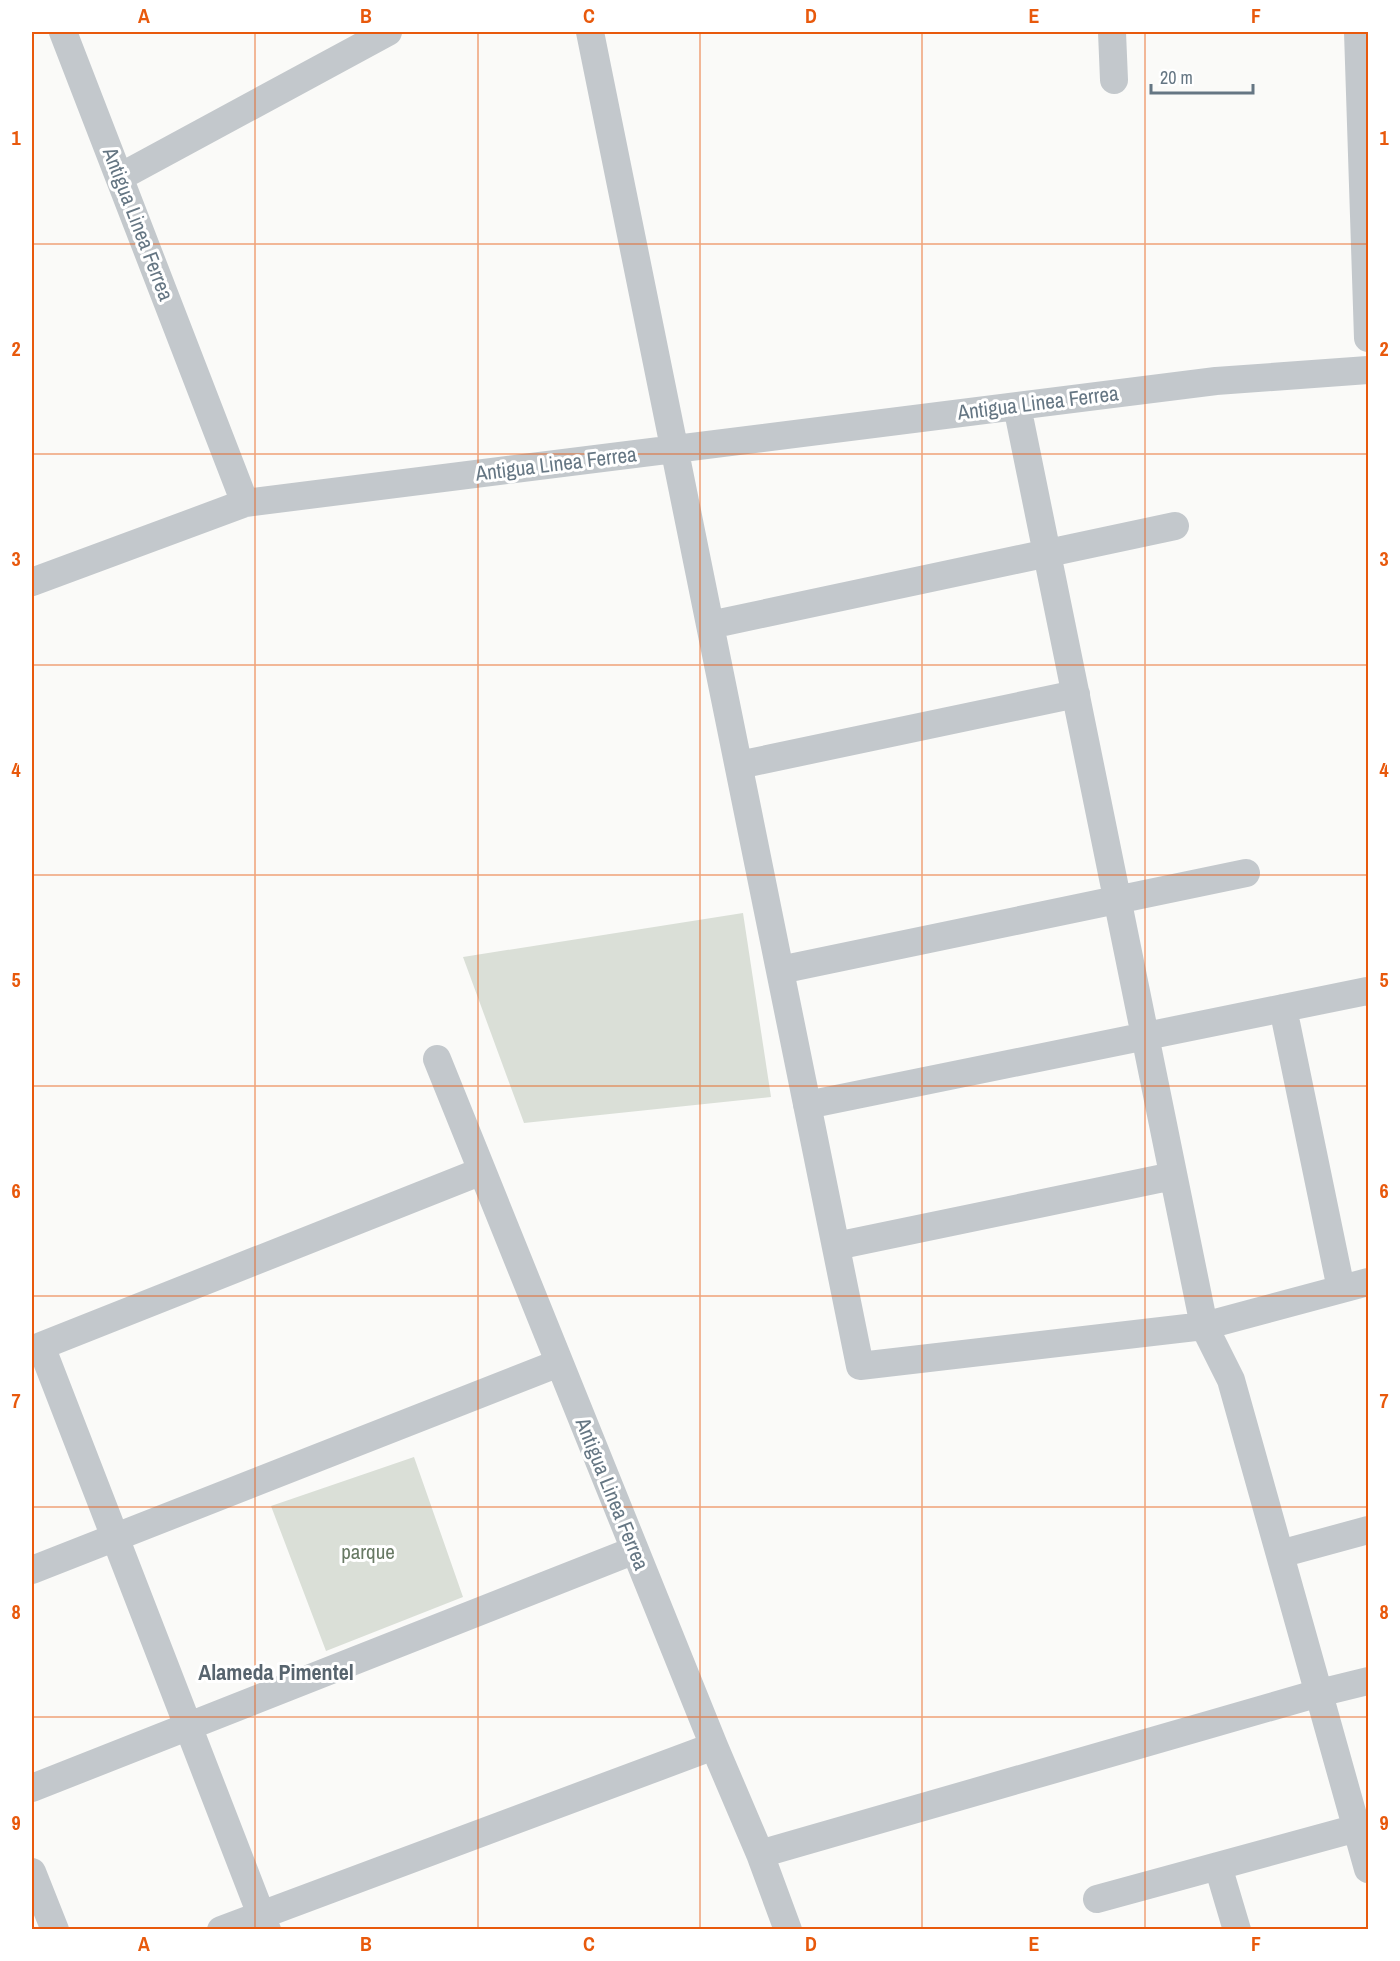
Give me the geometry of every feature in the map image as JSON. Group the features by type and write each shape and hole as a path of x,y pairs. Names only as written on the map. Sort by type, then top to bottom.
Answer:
{"street":[{"name":"Antigua Linea Ferrea","path":"63,32 245,503 1216,381 1368,370"},
{"path":"120,177 388,32"},
{"path":"590,32 860,1366 1204,1326 1368,1282"},
{"path":"1112,32 1114,80"},
{"path":"1358,32 1368,338"},
{"path":"1017,405 1204,1326 1231,1380 1319,1693 1363,1827 1368,1869"},
{"path":"32,582 245,503"},
{"path":"710,625 1175,526"},
{"path":"739,765 1076,694"},
{"path":"780,970 1246,873"},
{"path":"807,1105 1367,991 1368,993"},
{"path":"1283,1008 1341,1289"},
{"name":"Antigua Linea Ferrea","path":"437,1059 714,1746 760,1854 788,1929"},
{"path":"264,1922 41,1346 482,1171"},
{"path":"836,1246 1173,1176"},
{"path":"32,1570 559,1362"},
{"path":"1280,1554 1368,1530"},
{"path":"32,1788 635,1550"},
{"path":"760,1854 1319,1693 1368,1681"},
{"path":"221,1929 264,1922 714,1746"},
{"path":"1097,1899 1363,1827"},
{"path":"1218,1866 1237,1929"},
{"path":"32,1872 55,1929"}],"green space":[{"path":"743,913 771,1097 524,1123 463,957"},
{"name":"parque","path":"414,1457 463,1597 326,1651 271,1506"}],"district":[{"name":"Alameda Pimentel","path":"276,1672"}]}
